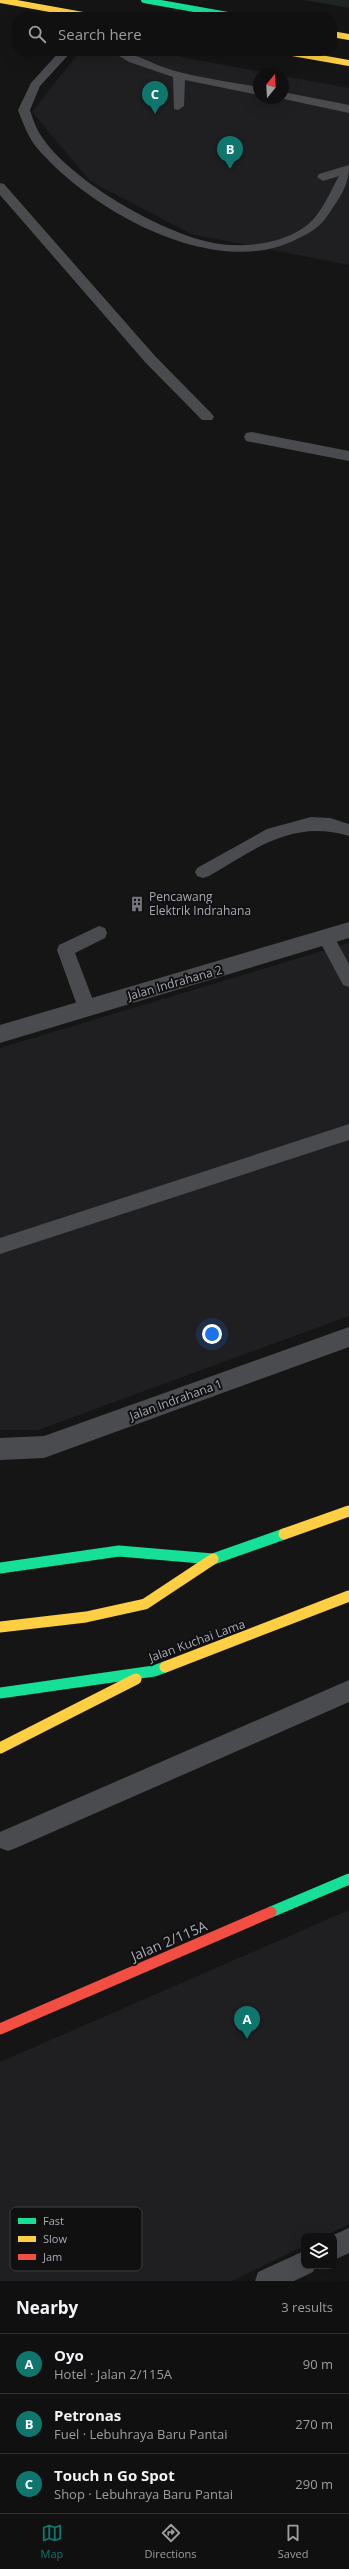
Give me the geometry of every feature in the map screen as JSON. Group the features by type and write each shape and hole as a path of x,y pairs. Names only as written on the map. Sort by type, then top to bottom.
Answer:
{"main road":[{"path":"0,0 58,12"},
{"path":"144,0 211,12"},
{"path":"337,35 349,37"},
{"path":"309,56 349,63"},
{"path":"0,1627 86,1617 144,1604 213,1559 349,1511"},
{"path":"0,1568 118,1551 213,1559"},
{"name":"Jalan Kuchai Lama","path":"0,1693 154,1671 348,1599"},
{"path":"0,1748 154,1671"},
{"name":"Jalan 2/115A","path":"0,2029 349,1879"}],"street":[{"path":"252,437 349,456"},
{"name":"Jalan Indrahana 2","path":"0,1034 349,930"},
{"name":"Jalan Indrahana 1","path":"0,1449 33,1448 53,1444 349,1337"}],"lane":[{"path":"61,56 35,85 24,110 38,140 83,183 149,222 198,243 240,250 282,243 313,226 349,170"},
{"path":"125,56 132,60 179,76 253,91"},
{"path":"178,106 179,76"},
{"path":"289,97 349,109"},
{"path":"323,177 349,170"},
{"path":"0,187 150,359 207,416"},
{"path":"203,872 273,833 302,824 319,821 336,824 349,830"},
{"path":"87,1008 65,950 99,933"},
{"path":"326,938 349,980"},
{"path":"0,1246 349,1132"},
{"path":"8,1840 349,1691"},
{"path":"337,2246 349,2240"},
{"path":"267,2281 301,2264"}],"shaded area":[{"path":"304,0 349,0 349,8"},
{"path":"76,56 176,56 253,70 253,104 289,104 289,77 349,88 349,265 191,234 90,181 32,112"},
{"path":"349,943 349,1316 38,1430 0,1430 0,1048"},
{"path":"349,1910 349,2224 331,2233 301,2233 301,2247 232,2281 0,2281 0,2062"}],"traffic: fast":[{"path":"144,0 211,12"},
{"path":"0,1568 119,1551 213,1559 284,1534"},
{"path":"0,1693 154,1671 165,1667"},
{"path":"271,1912 349,1879"}],"traffic: slow":[{"path":"0,0 66,12"},
{"path":"337,35 349,37"},
{"path":"309,56 349,63"},
{"path":"284,1534 349,1511"},
{"path":"0,1627 86,1617 145,1604 213,1559"},
{"path":"165,1667 349,1596"},
{"path":"0,1748 136,1679"}],"traffic: jam":[{"path":"0,2029 271,1912"}],"place":[{"name":"Touch n Go Spot","path":"155,114"},
{"name":"Petronas","path":"230,169"},
{"name":"Pencawang Elektrik Indrahana","path":"137,904"},
{"name":"Oyo","path":"247,2039"}]}
